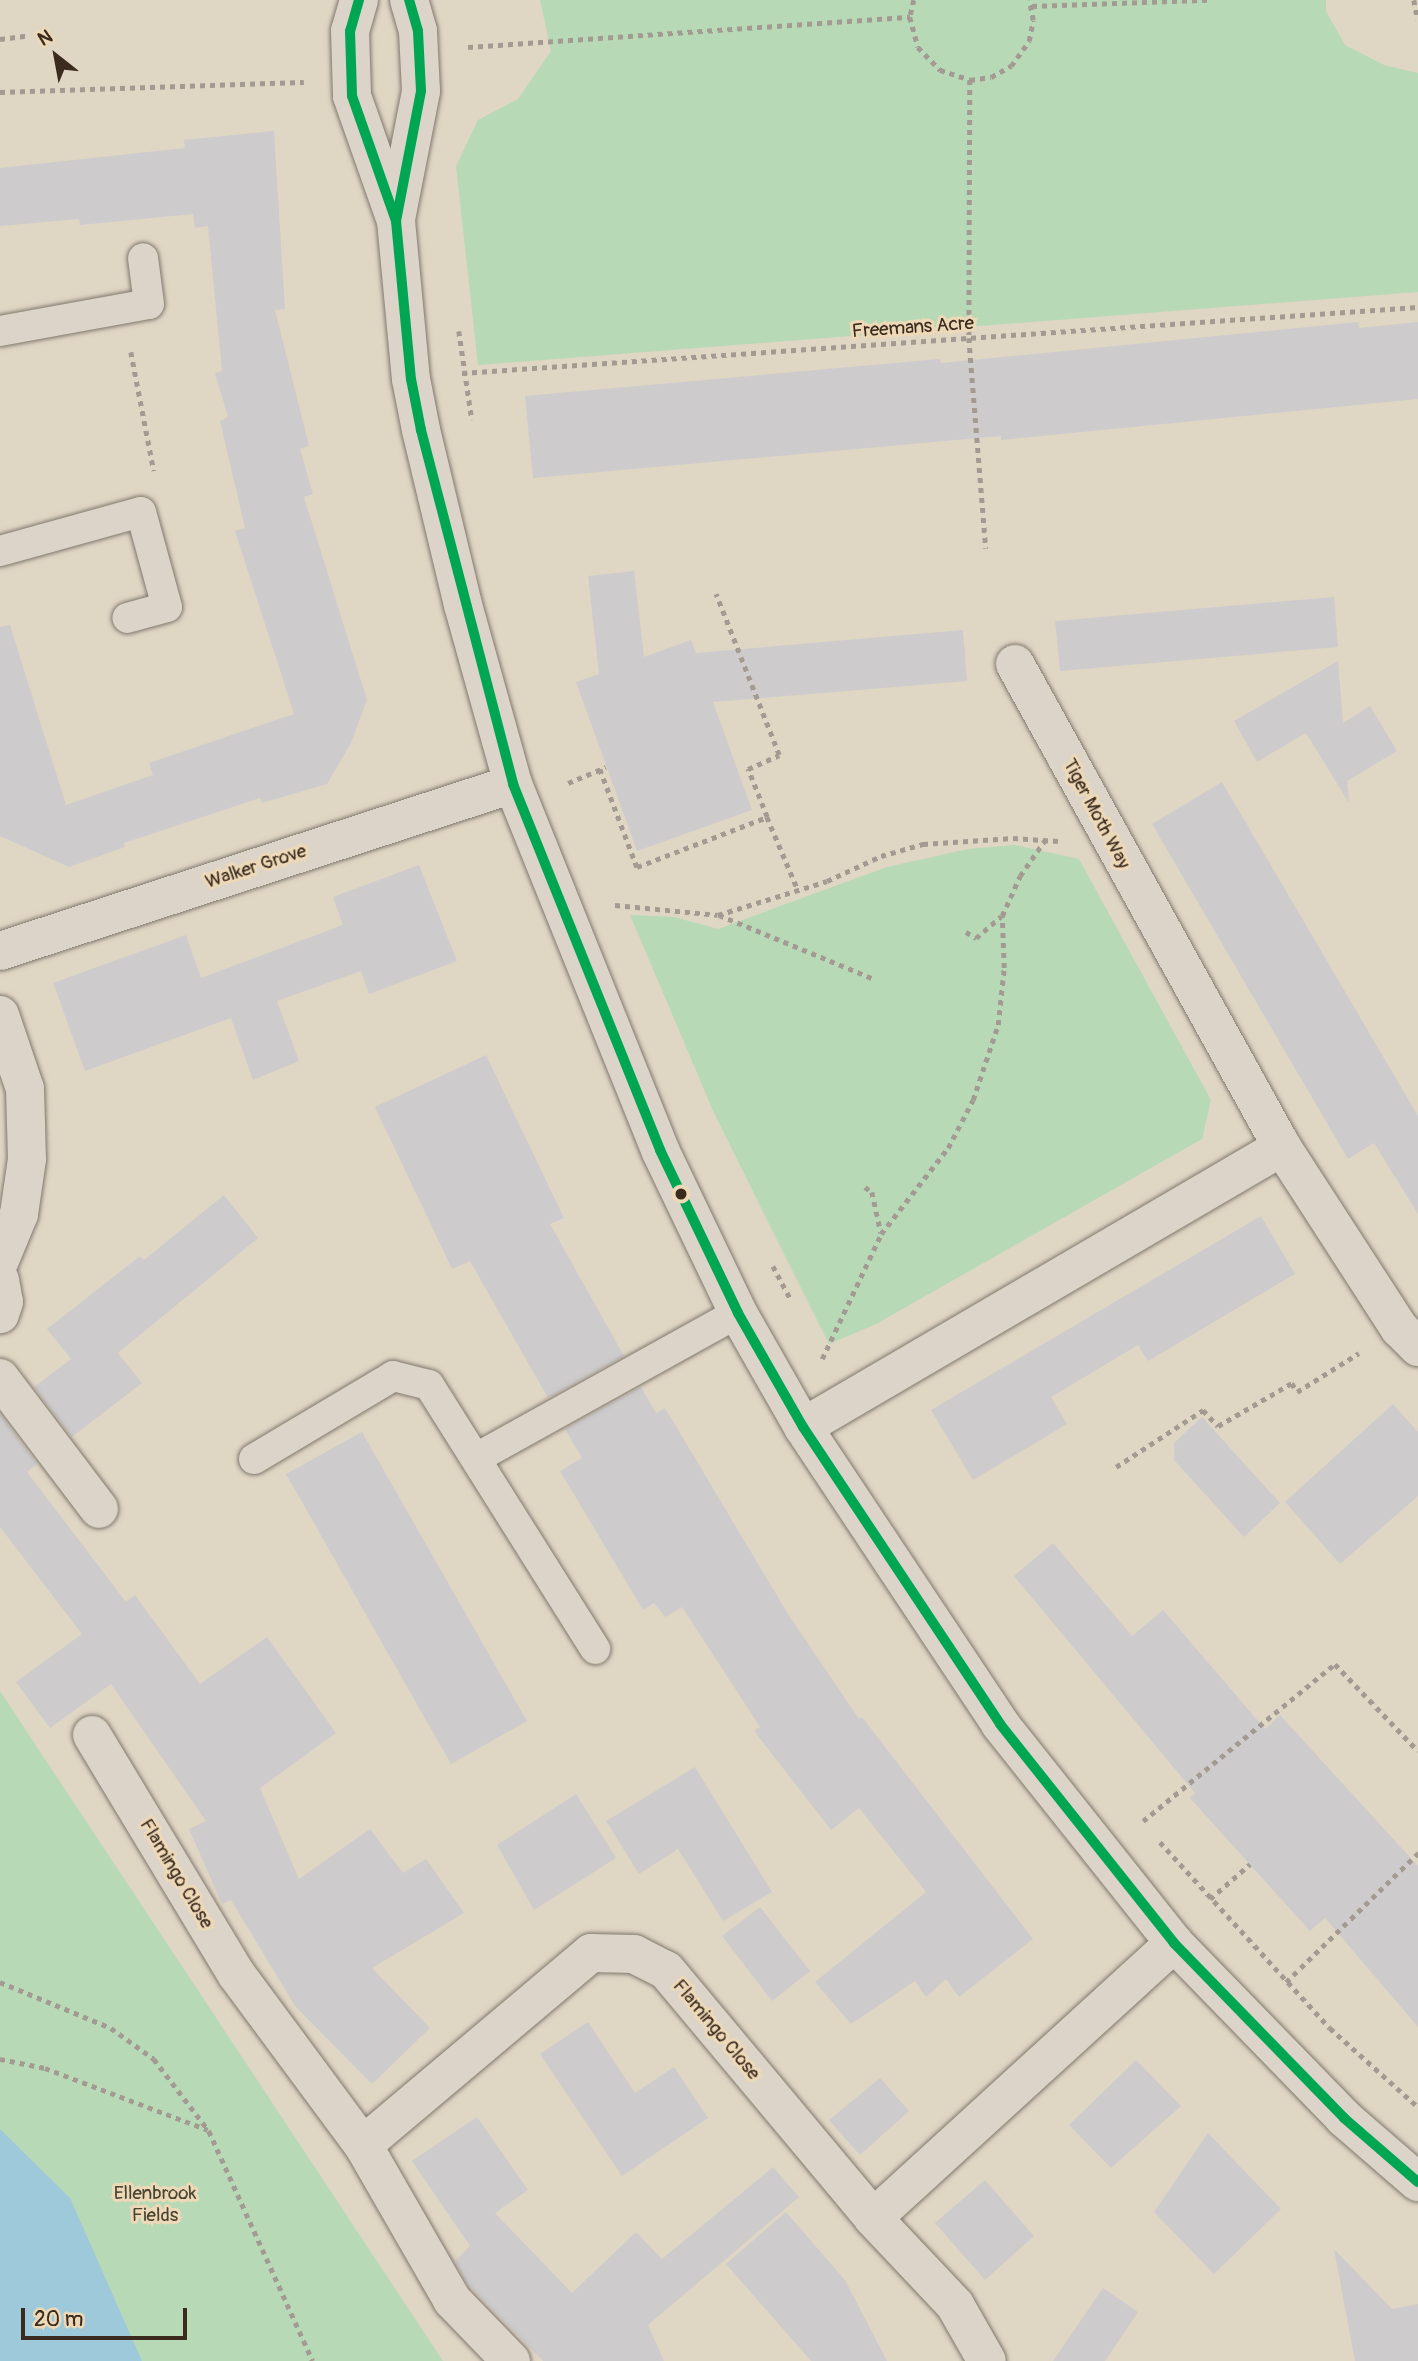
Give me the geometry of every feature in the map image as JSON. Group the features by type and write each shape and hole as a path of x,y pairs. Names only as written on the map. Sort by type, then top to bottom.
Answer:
{"street":[{"path":"359,0 350,31 352,96 396,221 411,379 463,605 513,784 660,1150 738,1313 803,1427 1000,1724 1174,1943 1344,2118 1418,2182"},
{"path":"396,221 421,91 418,31 409,0"},
{"name":"Tiger Moth Way","path":"1015,664 1282,1147 1408,1338"},
{"name":"Walker Grove","path":"0,951 513,784"},
{"path":"0,1014 25,1089 27,1159 19,1214 0,1260"},
{"path":"803,1427 844,1406 1282,1147"},
{"path":"0,1280 4,1302 0,1314"},
{"path":"0,1378 99,1509"},
{"name":"Flamingo Close","path":"92,1735 237,1975 363,2145 452,2300 510,2361"},
{"path":"873,2218 1174,1943"},
{"name":"Flamingo Close","path":"363,2145 591,1953 634,1954 666,1970 873,2218 955,2305 987,2361"}],"lane":[{"path":"0,331 123,312 149,304 143,258"},
{"path":"0,551 141,512 167,607 127,618"},
{"path":"478,1457 738,1313"},
{"path":"254,1459 393,1376 429,1385 478,1457 595,1650"}],"path":[{"path":"914,0 910,17 919,47 931,64 970,80 991,77 1012,66 1029,41 1032,6 1029,0"},
{"path":"1032,6 1208,0"},
{"path":"1414,0 1418,20"},
{"path":"457,48 910,17"},
{"path":"0,39 26,36"},
{"path":"970,80 969,338 986,548"},
{"path":"0,92 313,82"},
{"name":"Freemans Acre","path":"411,379 465,373 1418,307"},
{"path":"123,312 157,485 141,512"},
{"path":"457,318 473,426"},
{"path":"716,594 779,755 748,769 798,890"},
{"path":"568,783 606,766"},
{"path":"600,769 637,867 767,817"},
{"path":"564,771 572,795"},
{"path":"718,915 798,890 923,844 1013,838 1068,842 1101,823"},
{"path":"966,932 976,938 1002,916 1020,876 1045,841"},
{"path":"616,918 611,905 718,915 874,979"},
{"path":"821,1361 881,1234 948,1148 973,1100 998,1025 1004,968 1002,916"},
{"path":"865,1187 872,1192 881,1234"},
{"path":"771,1261 796,1311"},
{"path":"1116,1468 1203,1410 1218,1426 1292,1383 1297,1392 1408,1338"},
{"path":"815,1349 844,1406"},
{"path":"1143,1821 1335,1664 1418,1751"},
{"path":"1134,1811 1150,1830"},
{"path":"1158,1839 1286,1982 1418,2107"},
{"path":"1286,1982 1418,1853"},
{"path":"1210,1899 1250,1864"},
{"path":"0,1982 111,2028 153,2059 209,2131 313,2361"},
{"path":"0,2059 45,2068 209,2131"}],"green space":[{"path":"540,0 1326,0 1326,11 1345,45 1384,65 1418,73 1418,292 478,365 456,166 478,120 518,99 551,51"},
{"path":"1015,845 1079,859 1211,1100 1202,1139 876,1324 829,1344 714,1113 630,915 674,917 718,929 887,867 968,849"},
{"name":"Ellenbrook Fields","path":"0,1691 443,2361 0,2361"}],"water":[{"path":"0,2129 70,2198 142,2361 0,2361"}],"building":[{"path":"274,131 285,309 275,310 309,446 300,449 313,494 304,497 367,700 351,743 327,784 262,803 260,798 124,843 125,847 69,867 0,836 0,627 10,625 66,805 153,775 149,763 294,714 235,531 245,528 220,421 228,417 215,373 222,371 208,226 195,228 193,214 80,225 79,219 0,226 0,168 185,148 184,140"},
{"path":"1358,322 1359,328 1418,322 1418,399 1001,440 1001,436 533,478 525,396 940,359 941,363"},
{"path":"634,571 644,657 691,640 696,653 963,630 967,681 713,702 752,810 637,851 576,682 599,674 588,576"},
{"path":"1334,597 1338,647 1060,671 1055,621"},
{"path":"1338,661 1343,723 1370,706 1397,751 1347,781 1349,803 1306,733 1257,762 1234,721"},
{"path":"1222,782 1418,1116 1418,1214 1374,1143 1348,1159 1152,824"},
{"path":"419,865 457,961 369,994 361,971 277,1001 299,1061 253,1080 231,1018 85,1071 53,983 186,935 201,978 343,925 333,897"},
{"path":"486,1055 564,1218 550,1224 624,1356 548,1398 470,1261 452,1269 375,1107"},
{"path":"224,1195 258,1238 118,1353 142,1383 72,1437 34,1387 71,1359 47,1329 140,1256 144,1260"},
{"path":"1261,1216 1295,1274 1148,1361 1138,1345 1051,1397 1067,1424 973,1480 931,1410"},
{"path":"641,1387 656,1413 665,1408 788,1614 859,1719 862,1717 1033,1939 959,1997 946,1979 926,1997 915,1981 851,2024 815,1982 926,1892 859,1808 831,1830 754,1731 760,1727 682,1607 665,1617 654,1603 643,1610 560,1471 582,1458 565,1429"},
{"path":"1393,1404 1418,1432 1418,1496 1340,1564 1285,1502"},
{"path":"0,1414 37,1464 27,1472 126,1602 135,1595 200,1684 267,1637 336,1733 260,1788 299,1879 370,1829 403,1873 426,1859 464,1913 372,1968 430,2028 372,2084 295,2006 231,1900 222,1904 189,1829 206,1821 111,1684 50,1728 16,1682 82,1634 0,1527"},
{"path":"1202,1417 1280,1503 1244,1537 1174,1460 1174,1443"},
{"path":"362,1432 527,1721 451,1764 286,1474"},
{"path":"1053,1543 1132,1636 1163,1610 1265,1729 1280,1715 1418,1866 1418,2027 1325,1918 1310,1931 1190,1798 1195,1793 1014,1576"},
{"path":"695,1767 772,1892 723,1921 678,1849 639,1874 606,1821"},
{"path":"576,1794 616,1858 534,1910 497,1845"},
{"path":"760,1907 810,1971 772,2001 722,1936"},
{"path":"588,2022 635,2093 674,2067 708,2118 622,2176 540,2054"},
{"path":"1136,2060 1181,2106 1111,2168 1069,2125"},
{"path":"880,2078 909,2111 860,2155 829,2120"},
{"path":"477,2117 528,2190 495,2213 572,2293 636,2232 662,2259 773,2167 799,2197 648,2325 664,2361 543,2361 467,2283 455,2261 470,2246 412,2161"},
{"path":"1208,2133 1281,2209 1214,2274 1154,2212"},
{"path":"985,2180 1034,2236 985,2280 935,2223"},
{"path":"786,2212 845,2280 887,2361 811,2361 726,2264"},
{"path":"1334,2249 1392,2309 1418,2304 1418,2361 1355,2361"},
{"path":"1103,2288 1138,2312 1105,2361 1053,2361"}],"transit line":[{"path":"359,0 350,31 352,96 396,221 411,379 421,430 513,784 660,1150 738,1313 803,1427 1000,1724 1174,1943 1344,2118 1418,2182"},
{"path":"396,221 421,91 418,31 409,0"}]}
